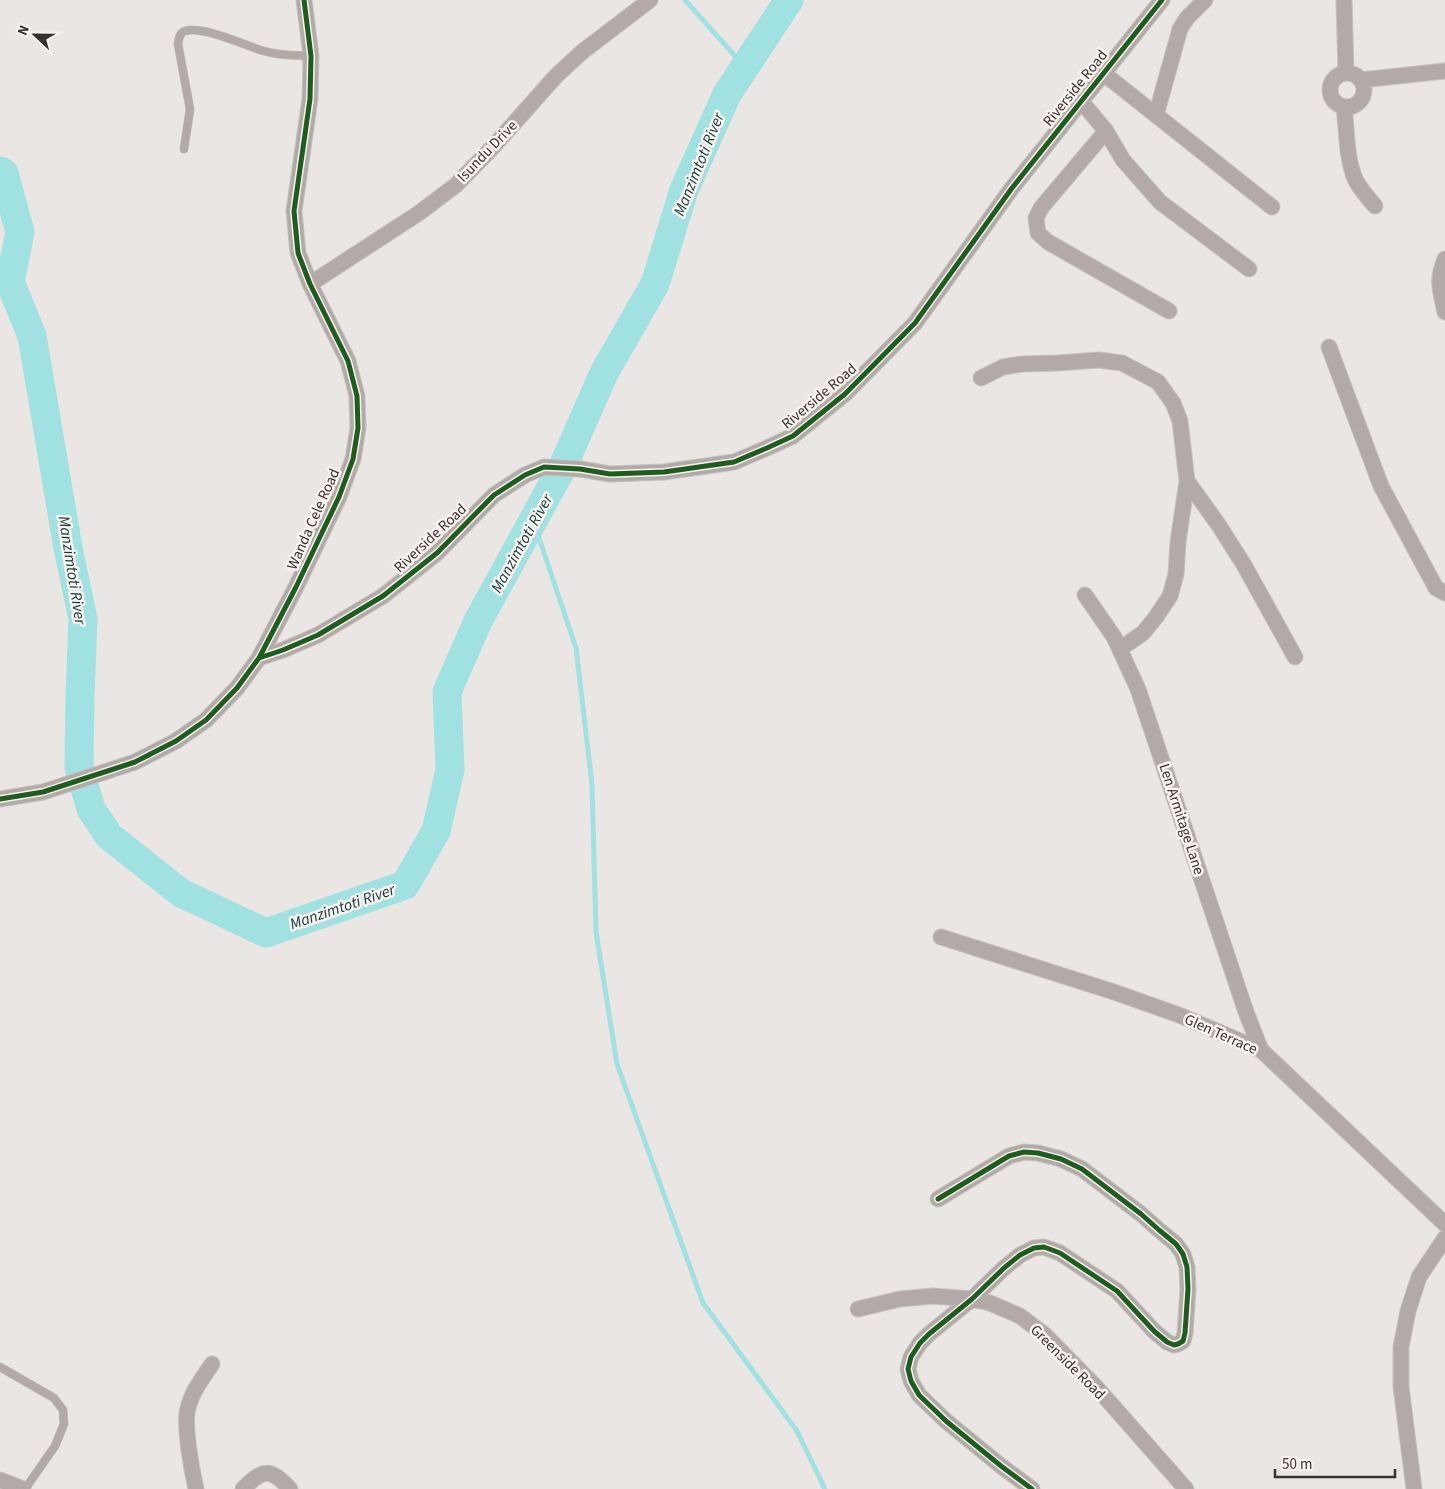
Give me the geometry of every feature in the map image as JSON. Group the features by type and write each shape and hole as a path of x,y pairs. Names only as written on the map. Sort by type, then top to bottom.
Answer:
{"street":[{"name":"Wanda Cele Road","path":"0,799 42,792 135,762 176,741 206,720 237,688 259,658 296,587 339,497 353,459 358,428 357,396 348,361 310,284 298,253 294,211 310,99 311,56 304,0"},
{"name":"Isundu Drive","path":"310,284 419,213 456,184 492,148 556,76 582,52 650,0"},
{"name":"Riverside Road","path":"259,658 318,635 383,596 437,553 494,495 525,474 544,467 580,469 610,474 664,472 734,462 793,436 845,394 915,323 1012,188 1162,0"},
{"path":"1156,115 1180,29 1205,0"},
{"path":"1344,0 1346,73"},
{"path":"1361,80 1445,72"},
{"path":"1103,73 1272,207"},
{"path":"1346,73 1352,74 1361,80 1364,85 1363,97 1356,105 1350,107 1344,107 1334,102 1330,92 1332,81 1346,73"},
{"path":"1081,101 1106,130 1123,160 1160,202 1249,268"},
{"path":"1344,107 1353,172 1362,191 1374,206"},
{"path":"1106,130 1041,208 1036,218 1038,233 1048,242 1169,311"},
{"path":"1445,259 1440,271 1439,282 1445,312"},
{"path":"1329,346 1381,486 1436,588 1445,594"},
{"path":"980,378 1003,367 1022,364 1099,360 1122,363 1158,382 1174,403 1180,421 1187,481 1178,542 1176,574 1170,596 1156,617 1143,633 1120,649"},
{"path":"1187,481 1218,524 1296,657"},
{"name":"Len Armitage Lane","path":"1086,595 1114,637 1138,689 1243,1003 1261,1050"},
{"name":"Glen Terrace","path":"941,937 1123,995 1179,1015 1261,1050 1445,1224"},
{"path":"938,1199 1008,1156 1024,1152 1038,1153 1061,1159 1082,1169 1142,1214 1176,1244 1182,1254 1186,1267 1188,1289 1185,1333 1183,1340 1178,1344 1174,1345 1161,1336 1117,1291 1060,1252 1044,1247 1034,1248 1004,1268 972,1299 929,1334 920,1343 911,1357 908,1369 911,1381 920,1395 946,1421 1032,1489"},
{"path":"1414,1489 1401,1387 1401,1347 1408,1311 1419,1277 1445,1238"},
{"name":"Greenside Road","path":"858,1309 900,1299 933,1296 972,1299 1020,1316 1045,1335 1096,1388 1186,1489"},
{"path":"196,1489 186,1424 187,1409 196,1388 212,1364"},
{"path":"242,1489 256,1476 265,1472 274,1475 290,1489"},
{"path":"0,1480 24,1489"}],"lane":[{"path":"184,149 190,109 178,44 181,34 185,31 204,31 266,52 311,56"},
{"path":"0,1366 54,1398 63,1410 64,1424 55,1446 24,1489"}],"waterway":[{"path":"685,0 745,67"},
{"name":"Manzimtoti River","path":"0,171 4,173 20,232 10,282 32,336 68,548 83,619 79,768 91,809 109,836 181,893 266,933 405,885 436,831 450,770 447,692 478,621 564,464 604,373 655,284 684,190 727,94 789,0"},
{"path":"533,520 576,648 592,784 596,932 617,1064 703,1303 797,1431 825,1489"}],"cycle path":[{"path":"0,799 43,792 135,762 176,741 206,720 237,688 259,658 296,587 339,497 353,459 358,428 357,396 348,361 310,284 298,253 294,211 310,99 311,56 304,0"},
{"path":"259,658 318,635 383,596 437,553 494,495 525,475 544,467 580,469 610,474 664,472 734,462 793,436 845,394 915,323 1012,188 1162,0"},
{"path":"938,1199 1009,1156 1024,1152 1038,1153 1061,1159 1082,1169 1141,1214 1176,1244 1183,1254 1187,1267 1188,1289 1185,1333 1183,1341 1178,1344 1174,1345 1167,1342 1154,1331 1117,1291 1060,1253 1044,1247 1034,1248 1020,1255 1004,1268 972,1299 929,1334 920,1343 911,1357 908,1369 911,1381 919,1395 946,1421 1032,1489"}]}
